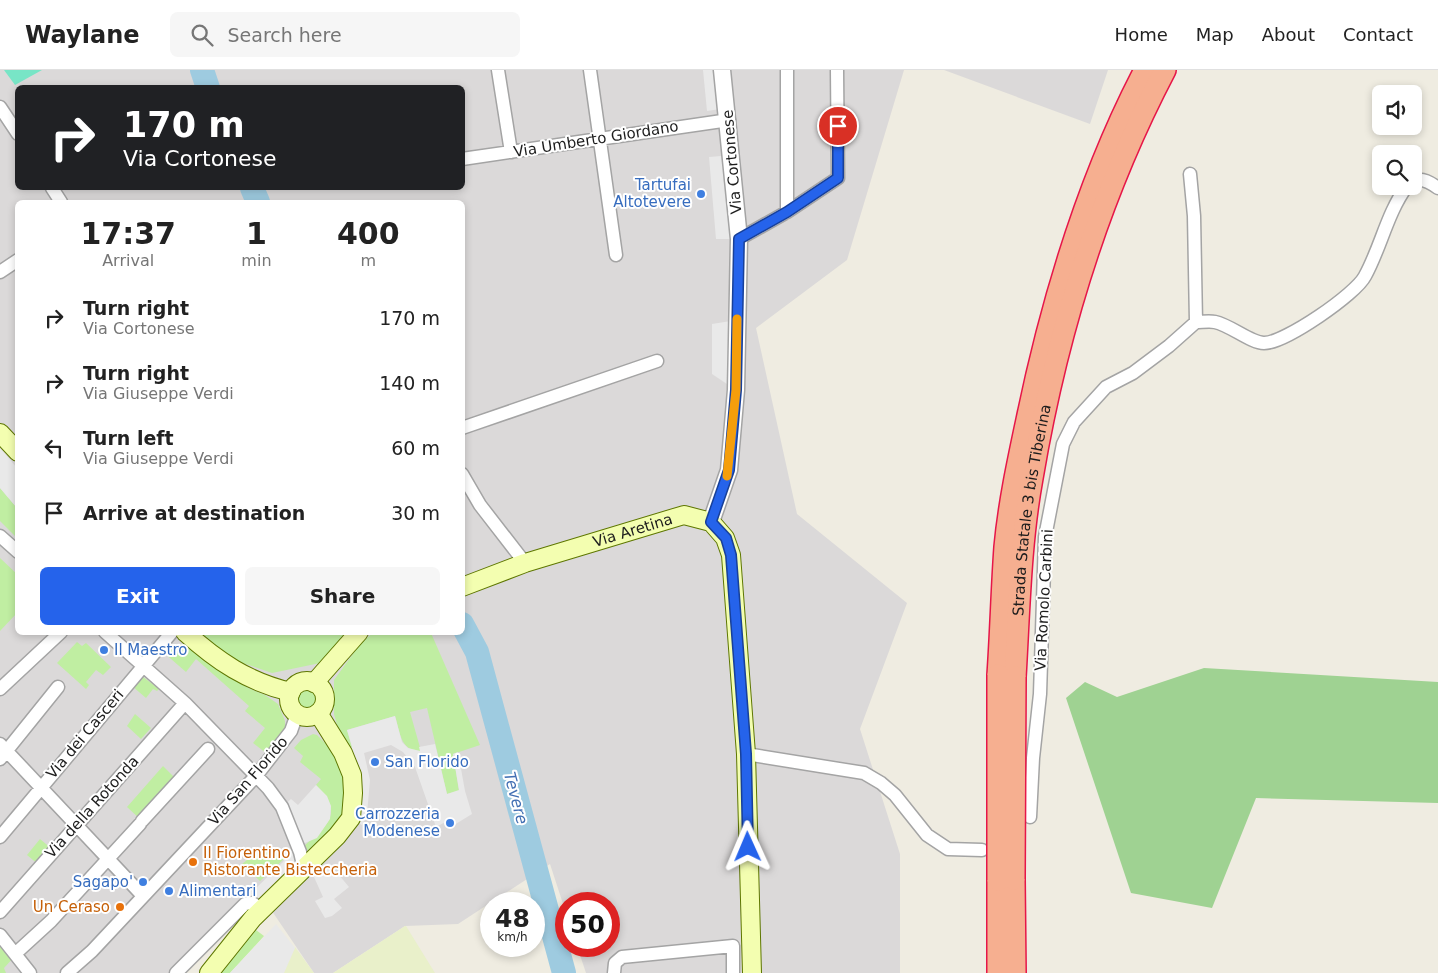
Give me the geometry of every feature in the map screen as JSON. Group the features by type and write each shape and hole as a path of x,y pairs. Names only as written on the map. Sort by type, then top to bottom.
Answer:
{"highway":[{"name":"Strada Statale 3 bis Tiberina","path":"998,973 1006,879 1005,546 1016,475 1035,380 1077,232 1100,167 1145,70"},
{"name":"Strada Statale 3 bis Tiberina","path":"1006,676 1032,479 1053,376 1088,247 1119,166 1165,70"},
{"name":"Strada Statale 3 bis Tiberina","path":"1006,879 1015,973"}],"main road":[{"path":"0,433 15,449"},
{"name":"Via Aretina","path":"465,586 525,563 675,517 690,516 711,522"},
{"path":"711,522 726,538 731,555 746,754 752,966"},
{"path":"188,635 214,658 244,676 266,686 291,692"},
{"path":"314,683 356,635"},
{"path":"304,682 314,683 325,697 322,709 308,717 297,714 290,704 291,692 304,682"},
{"path":"209,973 263,909 337,836 351,818 352,775 343,753 318,713"}],"street":[{"path":"498,70 511,152"},
{"path":"590,70 616,255"},
{"name":"Via Cortonese","path":"711,522 729,470 736,390 739,239 729,120 722,70"},
{"path":"787,70 787,212"},
{"path":"739,239 787,212 838,178 837,70"},
{"path":"1,112 15,130"},
{"name":"Via Umberto Giordano","path":"465,159 729,120"},
{"path":"1190,174 1194,216 1196,322 1215,322 1263,344 1279,340 1302,328 1347,296 1364,278 1382,235 1402,195"},
{"path":"1422,180 1430,182 1438,188"},
{"path":"0,272 15,262"},
{"name":"Via Romolo Carbini","path":"1030,817 1032,758 1040,694 1041,589 1045,537 1063,444 1074,422 1106,386 1133,372 1169,346 1196,322"},
{"path":"465,427 657,360"},
{"path":"465,479 480,505 525,563"},
{"path":"0,536 15,549"},
{"path":"0,689 58,635"},
{"path":"108,635 142,667 185,703 268,788 282,807 300,852 304,869"},
{"name":"Via dei Casceri","path":"0,837 169,635"},
{"path":"58,687 2,751 41,786 143,896"},
{"name":"Via della Rotonda","path":"0,912 185,703"},
{"name":"Via San Florido","path":"67,973 92,950 256,776 291,731 297,714"},
{"path":"16,952 51,921 219,737"},
{"path":"746,754 864,773 881,783 895,795 927,835 948,850 982,850"},
{"path":"176,973 245,904 252,903 263,909"},
{"path":"0,935 16,952 30,973"},
{"path":"614,973 615,962 622,957 733,946 733,968 752,966"}],"shaded area":[{"path":"0,70 904,70 847,260 756,328 797,514 907,603 860,729 900,854 900,973 586,973 581,957 620,957 620,892 559,892 550,864 507,892 480,892 480,910 458,924 405,926 333,973 314,973 257,889 174,973 0,973"},
{"path":"703,70 722,70 727,108 707,111"},
{"path":"944,70 1108,70 1090,124"},
{"path":"732,155 739,239 716,239 709,157"},
{"path":"737,320 736,390 712,374 712,324"},
{"path":"0,448 15,466 15,506 0,488"},
{"path":"395,716 402,742 408,748 420,751 419,747 435,744 447,794 459,790 453,754 458,752 465,791 472,814 454,825 451,819 436,827 415,767 403,752 391,745 364,753 370,780 367,814 362,825 351,818 343,753 352,747 347,730"},
{"path":"316,785 327,796 331,806 330,819 317,838 300,845 283,806 291,799 298,805"},
{"path":"292,849 298,856 295,867 262,899 251,893 283,862"},
{"path":"329,863 349,887 334,899 342,908 332,916 325,918 315,901 323,897 314,877"},
{"path":"276,924 295,948 284,973 230,973"}],"green space":[{"path":"4,70 42,70 15,85"},
{"path":"0,488 15,506 15,536 0,521"},
{"path":"0,558 15,572 15,615 0,631"},
{"path":"194,635 350,635 325,662 272,673 231,659"},
{"path":"370,635 432,635 480,745 453,754 459,791 447,794 427,708 410,712 421,751 409,748 402,740 395,716 347,730 352,747 348,749 339,732 334,714 334,680 361,643"},
{"path":"77,642 82,646 86,643 111,667 103,675 96,670 86,682 89,685 86,689 57,663"},
{"path":"180,644 186,644 248,688 265,695 278,704 285,721 285,728 266,753 253,743 265,728 245,711 249,706 196,659 186,672 163,652"},
{"path":"1204,668 1438,682 1438,803 1256,798 1212,908 1131,893 1066,698 1085,682 1117,697"},
{"path":"142,676 159,689 157,691 153,689 146,698 132,686"},
{"path":"307,688 312,689 318,695 318,705 312,711 307,712 302,711 296,705 295,700 296,695 302,689"},
{"path":"135,714 151,728 141,739 127,726"},
{"path":"313,734 317,735 338,756 347,778 345,812 331,829 306,852 303,847 325,826 331,812 330,804 325,795 316,785 321,779 300,762 303,756 294,748 301,740"},
{"path":"163,766 177,780 141,820 127,807"},
{"path":"40,839 52,849 39,865 27,855"},
{"path":"262,848 267,852 274,851 284,859 260,881 242,864"},
{"path":"405,926 435,973 333,973"},
{"path":"252,927 264,936 230,973 209,973"},
{"path":"0,938 15,956 4,968 6,973 0,973"},
{"path":"295,947 314,973 283,973"}],"waterway":[{"name":"Tevere","path":"202,70 207,85"},
{"name":"Tevere","path":"253,190 257,200"},
{"name":"Tevere","path":"465,630 477,652 564,973"}],"slow traffic":[{"path":"727,476 736,390 737,319"}],"place":[{"name":"Tartufai Altotevere","path":"701,194"},
{"name":"Il Maestro","path":"104,650"},
{"name":"San Florido","path":"375,762"},
{"name":"Carrozzeria Modenese","path":"450,823"},
{"name":"Il Fiorentino Ristorante Bisteccheria","path":"193,862"},
{"name":"Sagapo'","path":"143,882"},
{"name":"Alimentari","path":"169,891"},
{"name":"Un Ceraso","path":"120,907"}],"route":[{"path":"748,847 746,754 743,739 731,555 726,538 711,522 729,470 736,390 739,239 787,212 838,178 838,126"}]}
